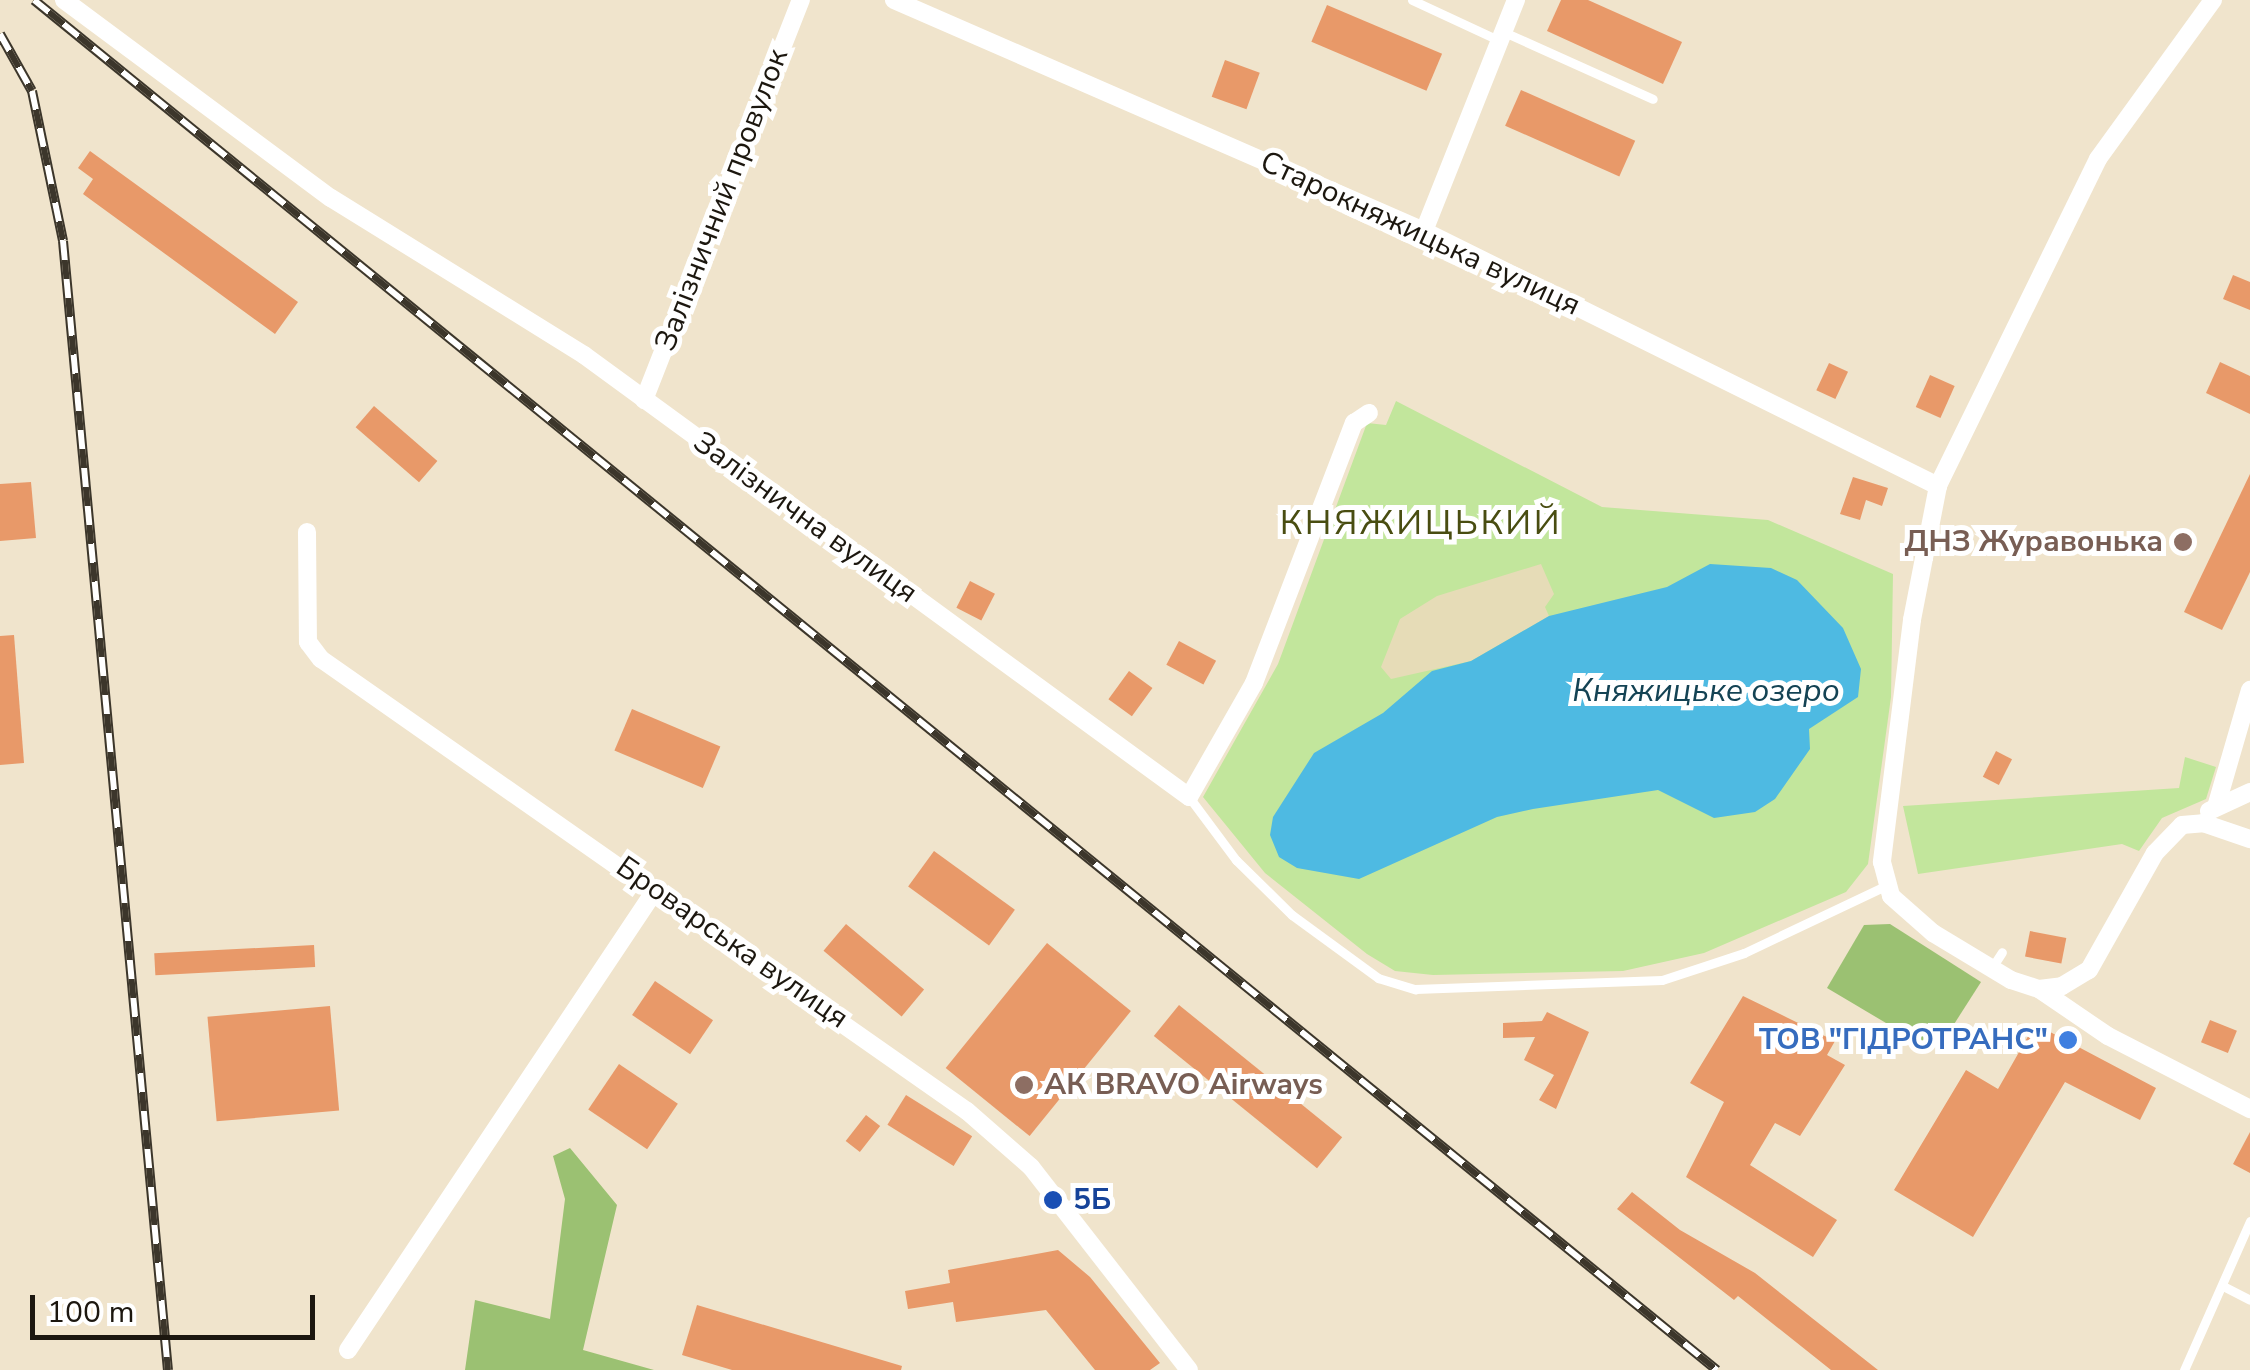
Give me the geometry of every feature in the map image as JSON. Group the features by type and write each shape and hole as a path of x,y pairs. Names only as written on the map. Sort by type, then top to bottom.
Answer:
{"street":[{"name":"Залізнична вулиця","path":"64,0 331,198 522,312 1189,797"},
{"name":"Залізничний провулок","path":"644,400 801,0"},
{"name":"Старокняжицька вулиця","path":"894,0 1424,231 1938,486"},
{"path":"1424,231 1516,0"},
{"path":"2213,0 2098,159 1938,486 1908,649 1886,819 1885,886 1915,920 1991,969 2039,989 2108,1036 2250,1109"},
{"path":"1189,797 1254,683 1354,423 1369,413"},
{"name":"Броварська вулиця","path":"306,532 308,642 321,659 656,889 967,1111 1031,1167 1189,1370"},
{"path":"2216,807 2250,690"},
{"path":"2039,989 2062,986 2089,970 2155,853 2182,826 2250,792"},
{"path":"2182,826 2203,823 2250,839"},
{"path":"348,1350 656,889"}],"lane":[{"path":"1412,0 1653,99"},
{"path":"1189,797 1236,860 1292,915 1378,978 1414,989 1674,977 1744,953 1885,886"},
{"path":"1991,969 2002,952"},
{"path":"2184,1370 2250,1221"},
{"path":"2224,1286 2250,1300"}],"green space":[{"path":"1396,401 1602,507 1768,520 1893,574 1891,697 1868,864 1846,892 1704,953 1623,971 1433,975 1395,971 1367,954 1265,873 1203,797 1278,664 1367,423 1386,425"},
{"path":"2185,757 2216,767 2206,799 2162,818 2139,851 2122,844 1918,874 1903,806 2179,788"},
{"path":"1890,924 1981,982 1942,1043 1913,1039 1827,988 1864,925"},
{"path":"570,1148 617,1205 583,1350 654,1370 465,1370 475,1300 550,1319 565,1199 553,1156"}],"sand":[{"path":"1541,564 1554,594 1545,607 1549,616 1471,661 1391,679 1381,667 1400,619 1437,596"}],"water":[{"name":"Княжицьке озеро","path":"1710,564 1771,568 1797,580 1843,628 1861,669 1858,697 1809,729 1810,749 1775,799 1755,812 1714,818 1658,790 1533,809 1497,817 1359,879 1297,868 1279,857 1270,835 1273,817 1314,753 1383,713 1432,671 1471,661 1549,616 1667,587"}],"building":[{"path":"1561,0 1588,0 1682,42 1663,84 1547,31"},
{"path":"1327,5 1442,54 1426,91 1311,42"},
{"path":"1225,60 1260,73 1246,109 1212,97"},
{"path":"1521,90 1635,141 1619,176 1505,126"},
{"path":"90,151 298,302 275,334 83,194 93,179 78,168"},
{"path":"2233,275 2250,282 2250,310 2223,299"},
{"path":"2220,362 2250,376 2250,414 2206,393"},
{"path":"1829,363 1848,372 1835,399 1816,390"},
{"path":"1930,375 1955,386 1940,418 1916,407"},
{"path":"374,406 437,461 419,482 356,427"},
{"path":"2250,474 2250,572 2222,630 2184,612"},
{"path":"1853,477 1888,488 1882,506 1866,500 1860,520 1840,514"},
{"path":"31,482 36,538 0,541 0,484"},
{"path":"970,581 995,594 981,620 956,608"},
{"path":"14,635 24,763 0,765 0,636"},
{"path":"1179,641 1216,661 1203,685 1166,665"},
{"path":"1129,671 1152,688 1132,716 1108,699"},
{"path":"632,709 720,747 703,788 614,750"},
{"path":"1996,751 2012,759 1999,785 1983,777"},
{"path":"934,851 1015,910 989,945 908,887"},
{"path":"846,924 924,990 902,1016 824,951"},
{"path":"2030,931 2066,938 2061,964 2025,957"},
{"path":"1047,943 1131,1011 1030,1136 946,1068"},
{"path":"314,945 315,967 155,975 154,953"},
{"path":"655,981 713,1020 690,1054 632,1015"},
{"path":"1743,996 1835,1041 1827,1055 1845,1065 1800,1136 1775,1123 1750,1165 1837,1220 1813,1257 1686,1177 1724,1102 1690,1083"},
{"path":"1179,1005 1342,1137 1317,1168 1154,1036"},
{"path":"330,1006 339,1111 217,1121 207,1017"},
{"path":"1547,1012 1589,1032 1556,1109 1539,1100 1554,1075 1524,1060 1535,1037 1503,1038 1503,1023 1542,1021"},
{"path":"2210,1020 2237,1031 2228,1053 2201,1042"},
{"path":"2035,1024 2156,1088 2140,1120 2065,1082 1973,1237 1894,1190 1966,1070 1998,1089"},
{"path":"619,1064 678,1104 647,1149 588,1110"},
{"path":"906,1095 972,1136 954,1166 887,1125"},
{"path":"866,1115 880,1126 860,1152 846,1141"},
{"path":"2250,1132 2250,1173 2233,1164"},
{"path":"1632,1192 1680,1230 1755,1273 1878,1370 1831,1370 1738,1296 1734,1300 1617,1209"},
{"path":"1058,1250 1090,1277 1160,1363 1150,1370 1095,1370 1046,1310 956,1322 953,1302 908,1309 905,1291 950,1283 948,1270"},
{"path":"697,1305 902,1366 901,1370 732,1370 682,1355"}],"railway":[{"path":"34,0 1717,1370"},
{"path":"0,34 32,91 63,241 168,1370"}],"place":[{"name":"ДНЗ Журавонька","path":"2183,542"},
{"name":"ТОВ \"ГІДРОТРАНС\"","path":"2068,1040"},
{"name":"АК BRAVO Airways","path":"1024,1085"},
{"name":"5Б","path":"1053,1200"}],"district":[{"name":"КНЯЖИЦЬКИЙ","path":"1421,523"}]}
